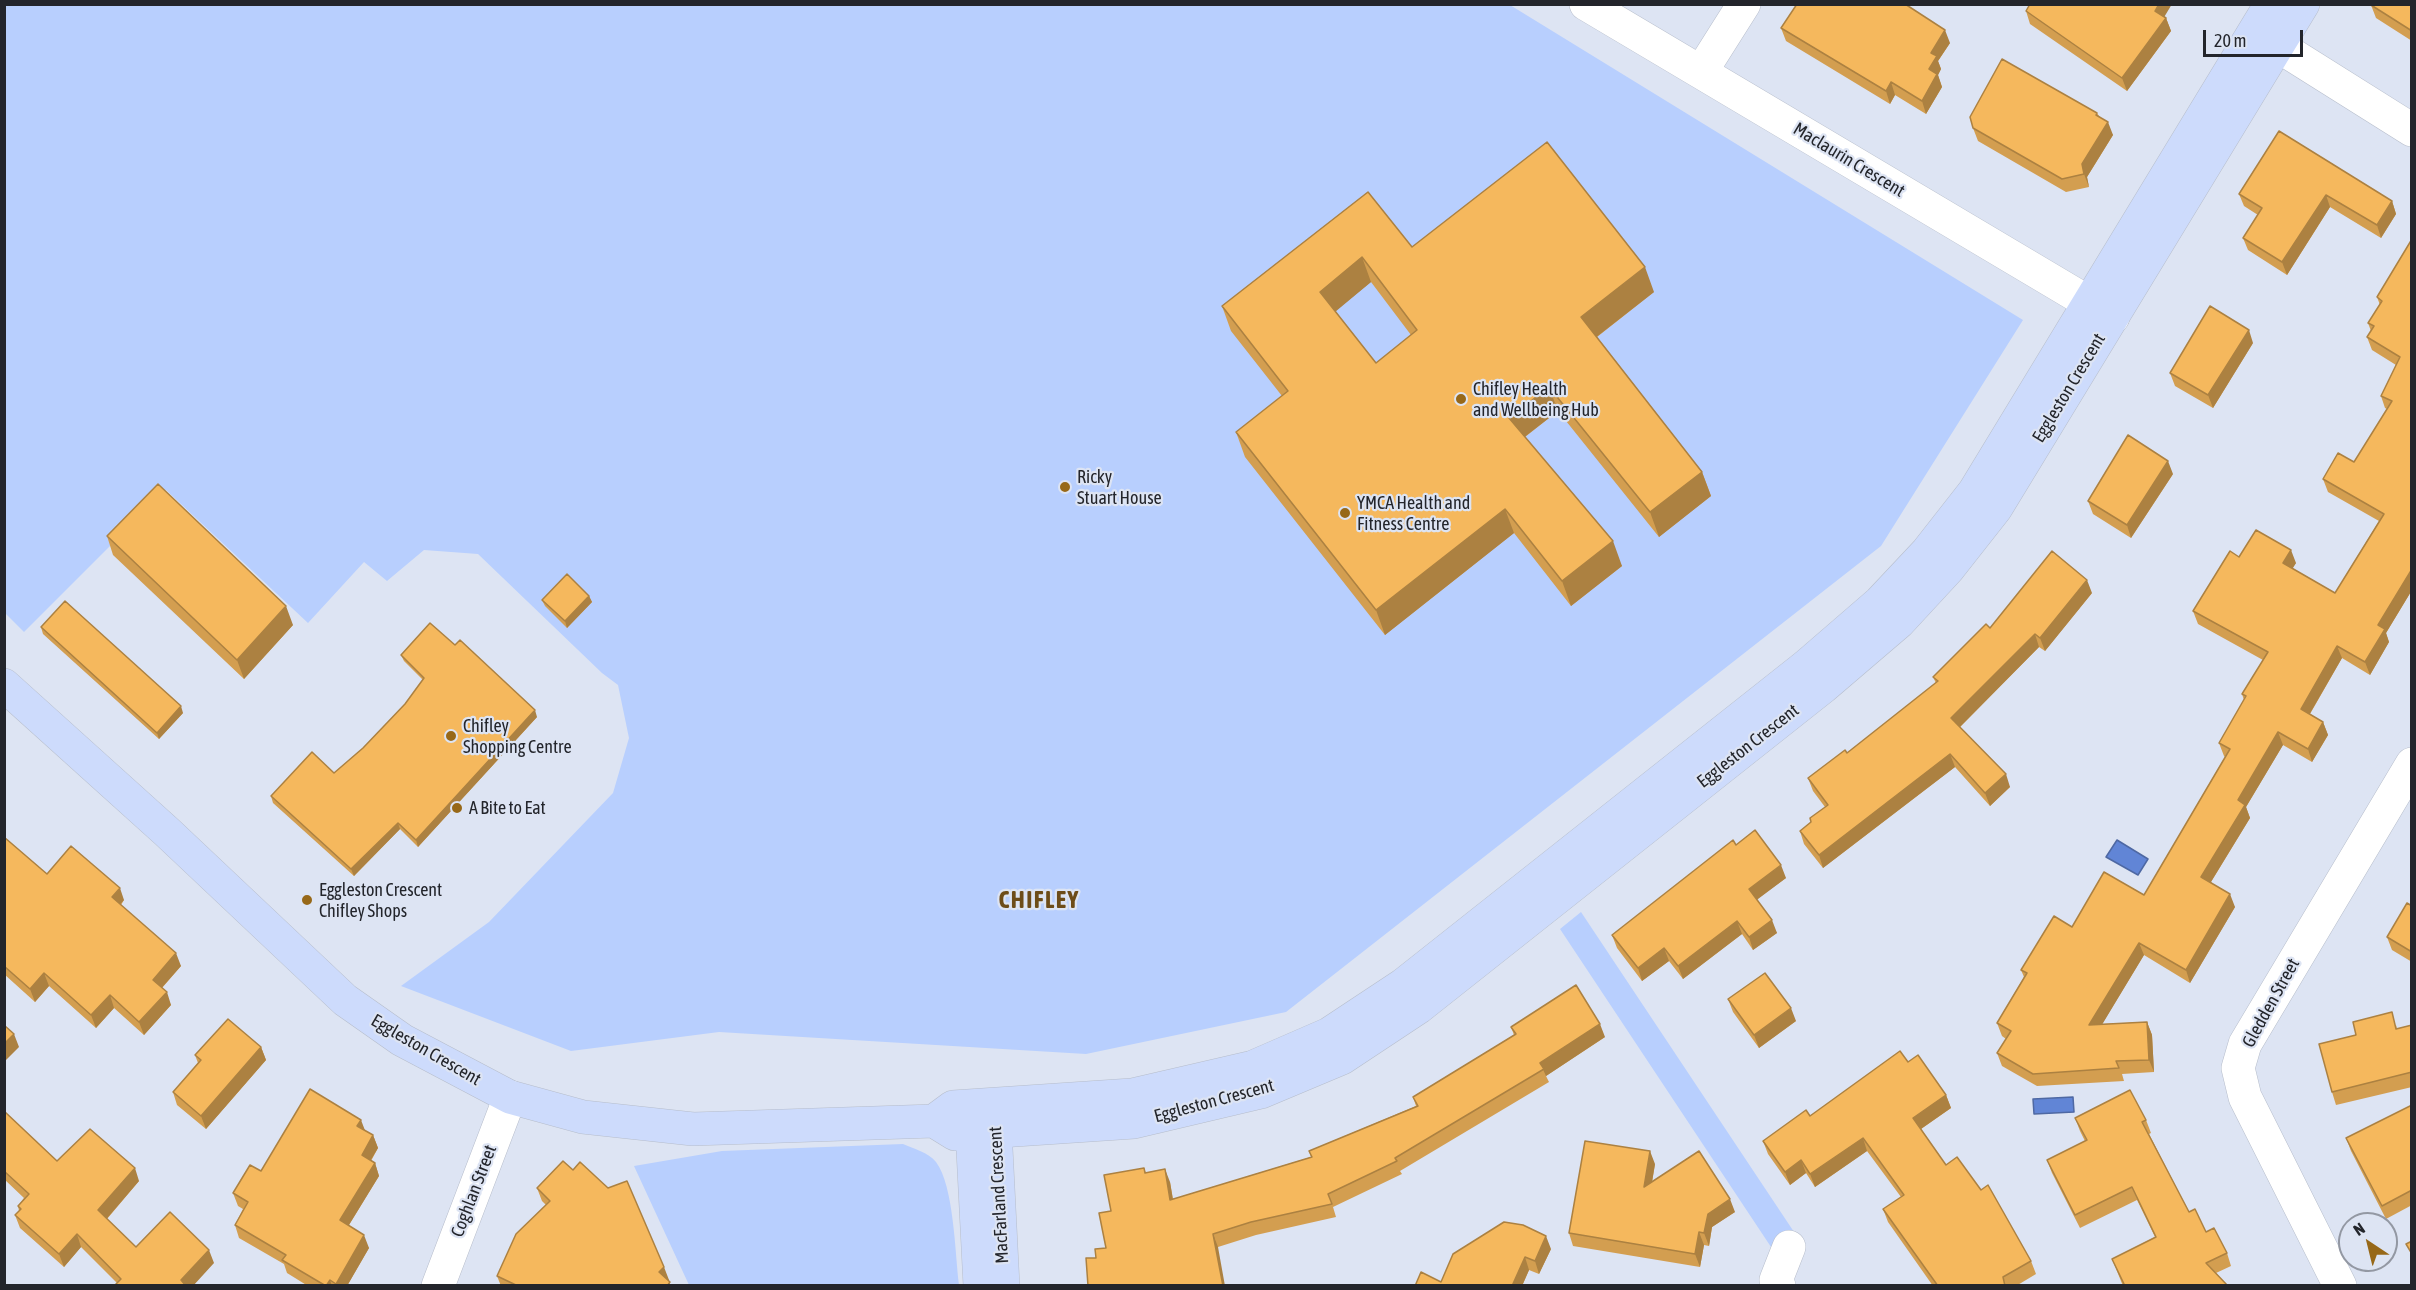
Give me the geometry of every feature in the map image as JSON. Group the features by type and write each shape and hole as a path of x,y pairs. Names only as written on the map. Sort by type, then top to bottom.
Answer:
{"street":[{"name":"Maclaurin Crescent","path":"1586,4 2101,309"},
{"path":"1701,72 1744,4"},
{"name":"Eggleston Crescent","path":"4,685 167,832 345,1000 402,1040 510,1097 583,1117 693,1129 934,1121 953,1107 983,1119 1132,1095 1253,1066 1329,1034 1402,985 1806,666 1880,602 1927,552 1974,492 2101,309 2269,27 2303,4"},
{"path":"2269,27 2412,130"},
{"name":"Gledden Street","path":"2340,1286 2245,1097 2238,1068 2245,1044 2412,764"},
{"name":"Coghlan Street","path":"438,1286 510,1097"},
{"name":"MacFarland Crescent","path":"980,1286 983,1119"},
{"name":"MacFarland Crescent","path":"983,1119 1003,1286"},
{"path":"1779,1286 1776,1281 1789,1247"}],"shaded area":[{"path":"4,5 1510,5 2023,320 1881,546 1286,1012 1086,1054 719,1032 571,1051 401,986 489,922 613,793 629,738 618,685 602,673 478,554 424,550 387,581 364,562 308,623 166,490 24,632 5,613"},
{"path":"1581,912 1806,1250 1789,1247 1773,1250 1560,929"},
{"path":"903,1144 929,1156 936,1162 942,1173 950,1203 959,1285 689,1285 634,1166 722,1151"}],"water":[{"path":"2117,840 2148,859 2138,875 2106,857"},
{"path":"2073,1097 2074,1112 2034,1114 2033,1099"}],"building":[{"path":"1797,4 1905,4 1945,30 1931,53 1937,56 1929,69 1937,74 1922,101 1891,82 1886,91 1781,28"},
{"path":"2030,4 2159,4 2155,11 2166,18 2122,78 2026,11"},
{"path":"2412,4 2412,31 2371,5"},
{"path":"2002,59 2097,113 2096,115 2108,122 2082,164 2084,174 2062,179 1973,128 1970,117"},
{"path":"2279,131 2392,201 2377,225 2326,195 2282,262 2243,238 2262,208 2239,194"},
{"name":"Chifley Health and Wellbeing Hub","path":"1547,142 1645,267 1581,317 1702,472 1650,512 1549,387 1509,418 1613,541 1562,581 1505,509 1376,610 1236,432 1288,391 1222,306 1368,192 1412,247","holes":["1362,257 1417,330 1376,363 1320,292"]},
{"path":"2412,239 2412,569 2378,625 2385,629 2365,662 2337,646 2301,709 2323,722 2308,749 2278,732 2238,800 2245,805 2201,877 2230,894 2186,970 2139,943 2089,1025 2147,1022 2149,1060 2116,1061 2119,1068 2033,1074 1997,1053 2011,1031 1997,1023 2027,973 2021,970 2054,916 2072,927 2104,872 2144,895 2230,749 2219,743 2246,696 2242,694 2268,652 2193,611 2230,551 2239,557 2256,530 2291,550 2283,563 2335,593 2384,514 2323,479 2338,453 2354,462 2392,401 2381,396 2400,357 2367,337 2374,326 2368,323 2382,301 2377,297"},
{"path":"2210,306 2249,330 2208,395 2170,373"},
{"path":"2128,435 2168,461 2127,525 2088,501"},
{"path":"158,484 286,606 237,660 107,536"},
{"path":"2052,551 2087,580 2040,638 2035,634 1951,718 2006,774 1985,793 1950,754 1819,855 1800,831 1811,822 1810,818 1828,805 1808,778 1845,750 1847,753 1938,681 1933,677 1986,624 1990,628"},
{"path":"567,574 589,596 565,621 542,600"},
{"path":"65,601 181,706 157,733 41,627"},
{"name":"Chifley Shopping Centre","path":"430,623 455,645 460,640 535,710 416,840 398,823 351,869 271,796 312,752 334,773 363,748 405,704 424,678 401,655"},
{"path":"1755,830 1781,865 1749,889 1772,920 1749,937 1737,921 1678,966 1664,948 1638,968 1612,935 1733,840 1736,845"},
{"path":"4,837 47,874 71,846 120,888 112,897 176,953 153,980 167,992 139,1022 110,995 91,1015 44,973 30,989 4,966"},
{"path":"2407,903 2412,906 2412,952 2387,937"},
{"path":"1765,973 1791,1008 1754,1035 1728,999"},
{"path":"1576,985 1600,1024 1540,1063 1544,1069 1395,1158 1397,1161 1328,1194 1332,1204 1251,1222 1213,1234 1223,1286 1088,1286 1086,1258 1096,1258 1095,1249 1106,1248 1099,1213 1111,1211 1104,1175 1144,1168 1145,1173 1165,1169 1170,1200 1312,1157 1309,1151 1418,1106 1413,1097 1516,1034 1511,1027"},
{"path":"2392,1012 2396,1029 2412,1025 2412,1072 2332,1092 2319,1044 2356,1035 2353,1022"},
{"path":"228,1019 261,1047 201,1116 173,1092 201,1060 195,1055"},
{"path":"4,1025 14,1034 4,1044"},
{"path":"1900,1051 1908,1062 1918,1055 1946,1095 1913,1118 1946,1165 1957,1157 1981,1190 1988,1185 2031,1261 2003,1277 2005,1286 1938,1286 1883,1209 1904,1195 1863,1138 1810,1174 1801,1160 1785,1172 1763,1141 1806,1110 1810,1116"},
{"path":"310,1089 361,1120 357,1126 373,1135 362,1155 375,1163 340,1220 364,1235 336,1284 330,1280 326,1286 282,1260 286,1255 235,1225 248,1202 233,1193 250,1165 261,1171"},
{"path":"2130,1090 2146,1120 2142,1122 2189,1212 2195,1209 2206,1232 2214,1228 2227,1253 2206,1263 2228,1286 2125,1286 2112,1259 2156,1237 2132,1187 2075,1215 2047,1160 2087,1140 2075,1118"},
{"path":"2412,1105 2412,1190 2382,1206 2346,1138"},
{"path":"4,1111 57,1161 90,1129 135,1168 98,1210 136,1247 170,1212 209,1250 181,1280 186,1286 114,1286 121,1279 77,1234 59,1254 15,1215 21,1209 18,1206 29,1194 4,1171"},
{"path":"1585,1141 1650,1151 1644,1187 1699,1151 1730,1199 1708,1214 1704,1233 1699,1232 1695,1254 1569,1233"},
{"path":"563,1161 573,1170 580,1162 608,1188 627,1181 664,1267 659,1272 670,1282 667,1286 518,1286 497,1276 516,1234 550,1201 537,1188"},
{"path":"1504,1222 1523,1225 1546,1236 1535,1261 1525,1257 1512,1286 1415,1286 1421,1272 1441,1282 1453,1254"},
{"path":"2412,1241 2412,1254 2406,1244"}],"place":[{"name":"Chifley Health and Wellbeing Hub","path":"1461,399"},
{"name":"Ricky Stuart House","path":"1065,487"},
{"name":"YMCA Health and Fitness Centre","path":"1345,513"},
{"name":"Chifley Shopping Centre","path":"451,736"},
{"name":"A Bite to Eat","path":"457,808"},
{"name":"Eggleston Crescent Chifley Shops","path":"307,900"}],"district":[{"name":"CHIFLEY","path":"1039,900"}]}
